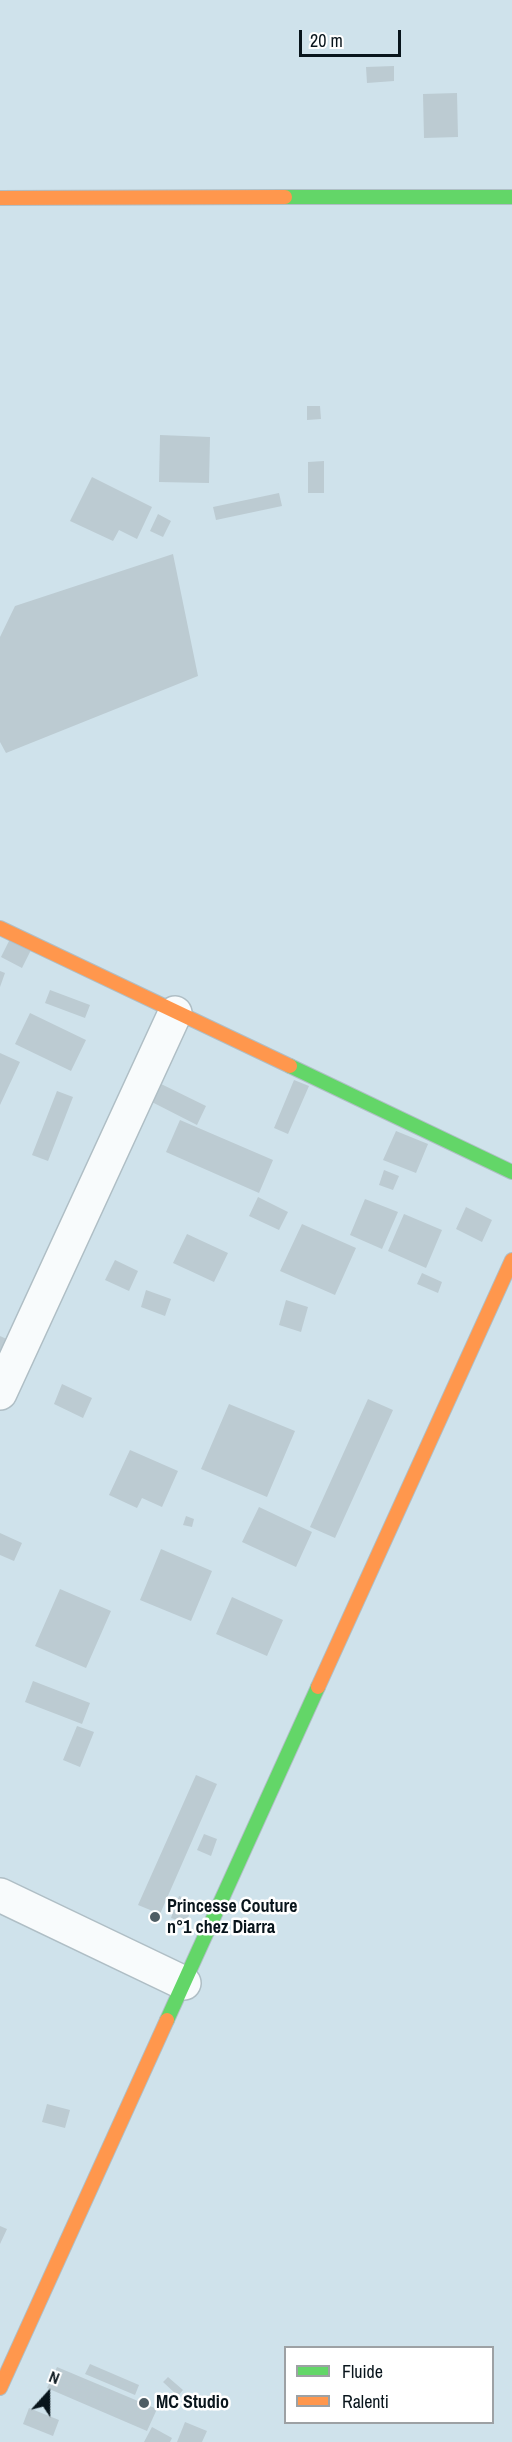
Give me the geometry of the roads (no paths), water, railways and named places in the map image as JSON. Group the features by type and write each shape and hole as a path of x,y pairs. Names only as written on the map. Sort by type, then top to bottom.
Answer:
{"street":[{"path":"0,198 512,197"},
{"path":"0,928 512,1172"},
{"path":"0,1393 175,1013"},
{"path":"0,2388 512,1260"},
{"path":"0,1895 184,1983"}],"place":[{"name":"Princesse Couture n°1 chez Diarra","path":"155,1917"},
{"name":"MC Studio","path":"144,2403"}]}
